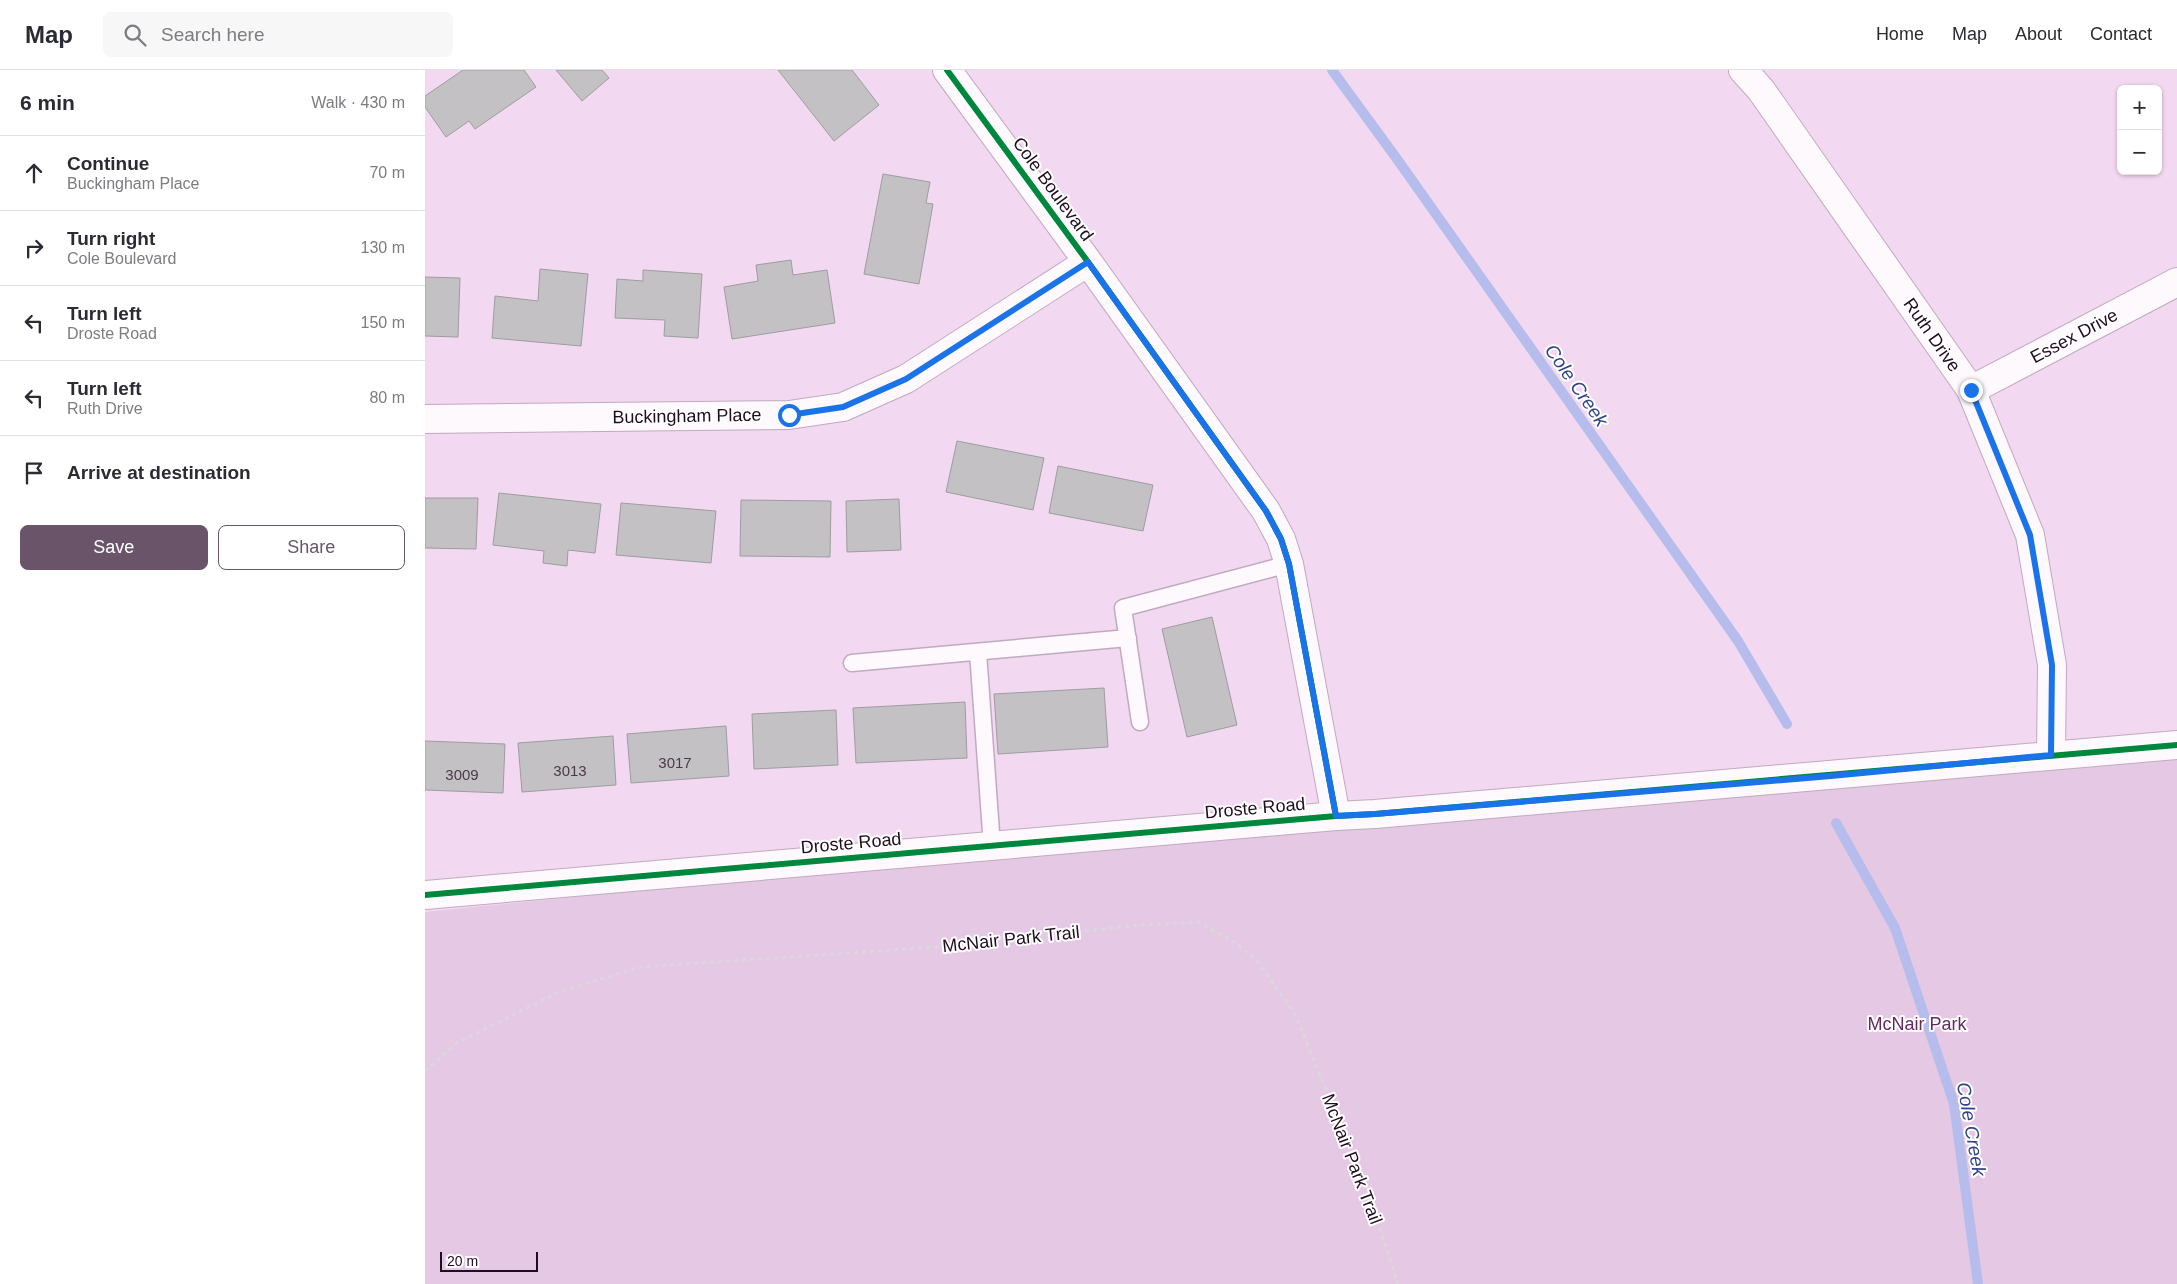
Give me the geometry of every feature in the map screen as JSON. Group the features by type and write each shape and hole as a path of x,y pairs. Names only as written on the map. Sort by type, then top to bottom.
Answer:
{"street":[{"name":"Cole Boulevard","path":"947,70 1088,262 1266,511 1281,539 1289,564 1336,816"},
{"name":"Ruth Drive","path":"1743,70 1761,90 1971,390 2030,535 2052,665 2051,755"},
{"name":"Buckingham Place","path":"425,419 789,415 843,407 906,379 1088,262"},
{"name":"Essex Drive","path":"1971,390 2177,282"},
{"name":"Droste Road","path":"425,895 2177,745"}],"lane":[{"path":"1141,722 1123,608 1289,564"},
{"path":"852,663 1128,638"},
{"path":"978,652 992,846"}],"green space":[{"name":"McNair Park","path":"2177,736 2177,1284 425,1284 425,912"}],"building":[{"path":"463,70 524,70 536,87 475,129 469,121 446,137 425,107 425,96"},
{"path":"556,70 602,70 609,78 582,101"},
{"path":"778,70 852,70 879,105 834,141"},
{"path":"883,174 930,182 926,203 933,204 919,284 864,274"},
{"path":"791,260 793,275 827,270 835,323 732,339 724,287 758,281 756,265"},
{"path":"540,269 588,274 581,346 492,338 495,296 538,301"},
{"path":"643,270 702,274 698,338 664,336 665,320 615,318 617,279 643,281"},
{"path":"425,277 460,278 458,337 425,336"},
{"path":"957,441 1044,458 1033,510 946,492"},
{"path":"1058,466 1153,485 1143,531 1049,513"},
{"path":"499,493 601,504 595,553 568,550 567,566 543,563 544,551 493,545"},
{"path":"425,498 478,498 476,549 425,548"},
{"path":"899,499 901,550 847,552 846,501"},
{"path":"741,500 831,501 830,557 740,556"},
{"path":"621,503 716,511 711,563 616,555"},
{"path":"1212,617 1237,725 1187,737 1162,629"},
{"path":"1104,688 1108,747 998,754 994,694"},
{"path":"965,702 967,758 856,763 853,708"},
{"path":"836,710 838,765 754,769 752,714"},
{"path":"726,726 729,776 631,783 627,734"},
{"path":"613,736 616,785 522,792 518,743"},
{"path":"425,741 505,744 503,793 425,790"}],"waterway":[{"name":"Cole Creek","path":"1332,70 1738,641 1787,724"},
{"name":"Cole Creek","path":"1836,823 1895,928 1954,1104 1978,1284"}],"cycle path":[{"path":"947,70 1088,262 1266,511 1281,539 1289,564 1336,816"},
{"path":"425,895 2177,745"}],"route":[{"path":"789,415 843,407 906,379 1088,262 1266,511 1281,539 1289,564 1336,816 1831,776 2051,755 2052,665 2030,535 1971,390"}]}
